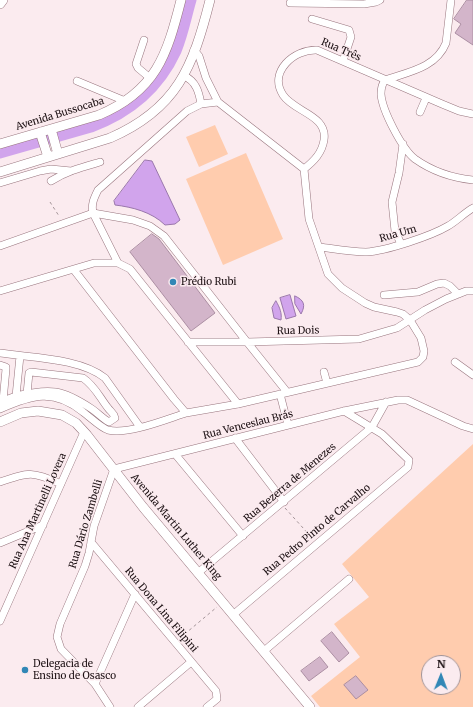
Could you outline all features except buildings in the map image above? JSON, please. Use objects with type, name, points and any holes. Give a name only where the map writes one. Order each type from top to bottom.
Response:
[{"type":"main road","points":[[0,4],[3,0]]},
{"type":"main road","name":"Avenida Bussocaba","points":[[0,144],[52,131],[114,109],[125,101],[140,89],[150,78],[160,63],[167,49],[181,0]]},
{"type":"main road","points":[[0,172],[47,154],[110,138],[134,127],[152,114],[170,96],[184,76],[210,0]]},
{"type":"main road","points":[[52,131],[58,152]]},
{"type":"main road","points":[[41,134],[47,154]]},
{"type":"main road","name":"Avenida Martin Luther King","points":[[0,422],[12,416],[30,411],[62,415],[70,419],[84,432],[310,707]]},
{"type":"street","points":[[290,3],[364,4],[379,0]]},
{"type":"street","points":[[451,0],[446,43],[443,50],[438,57],[429,64],[419,69],[385,80],[381,86],[382,100],[387,116],[408,152],[428,166],[457,178],[473,180]]},
{"type":"street","points":[[312,19],[350,30],[351,37],[343,61]]},
{"type":"street","points":[[144,40],[136,64],[138,68],[150,78]]},
{"type":"street","name":"Rua Três","points":[[304,169],[320,152],[323,146],[325,133],[323,126],[284,96],[280,88],[279,74],[282,68],[295,55],[310,49],[317,50],[426,98],[459,111],[473,114]]},
{"type":"street","points":[[0,409],[22,400],[41,396],[51,396],[67,400],[108,430],[127,430],[186,413],[238,404],[418,362],[423,357],[424,351],[421,338],[410,320],[403,314],[369,305],[352,296],[328,274],[309,219],[304,169],[218,102],[206,78],[199,56],[194,50]]},
{"type":"street","points":[[184,76],[189,78],[196,85],[202,104]]},
{"type":"street","points":[[77,82],[125,101]]},
{"type":"street","points":[[420,112],[426,98]]},
{"type":"street","points":[[118,263],[92,207],[93,199],[98,190],[187,111],[202,104],[218,102]]},
{"type":"street","points":[[401,244],[396,231],[392,202],[399,173],[403,144]]},
{"type":"street","points":[[51,181],[62,174],[100,162]]},
{"type":"street","points":[[0,183],[50,169],[71,171]]},
{"type":"street","name":"Rua Um","points":[[320,248],[368,252],[401,244],[443,229],[462,214],[473,208]]},
{"type":"street","points":[[0,246],[94,213],[133,220],[150,226],[164,236],[247,342],[284,393],[288,425]]},
{"type":"street","points":[[0,291],[94,264],[118,263],[130,269],[238,404]]},
{"type":"street","points":[[74,270],[186,413]]},
{"type":"street","points":[[384,295],[418,292],[437,284],[444,283],[450,286],[458,294]]},
{"type":"street","name":"Rua Dois","points":[[188,342],[359,340],[397,328],[425,310],[458,294],[466,291],[473,291]]},
{"type":"street","points":[[0,353],[66,362],[85,366],[97,372],[105,378],[140,427]]},
{"type":"street","points":[[16,396],[20,356]]},
{"type":"street","points":[[455,362],[473,375]]},
{"type":"street","points":[[0,365],[6,366],[1,402]]},
{"type":"street","points":[[1,402],[16,396],[52,391],[64,393],[84,404],[109,422],[115,418],[114,413],[108,408],[89,382],[83,378],[31,372],[29,373],[27,394]]},
{"type":"street","points":[[324,372],[327,383]]},
{"type":"street","name":"Rua Venceslau Brás","points":[[114,469],[344,411],[386,402],[407,400],[473,429]]},
{"type":"street","name":"Rua Bezerra de Menezes","points":[[198,572],[372,427],[386,402]]},
{"type":"street","points":[[344,411],[372,427]]},
{"type":"street","name":"Rua Pedro Pinto de Carvalho","points":[[234,614],[408,467],[410,463],[409,460],[382,434],[372,427]]},
{"type":"street","name":"Rua Ana Martinelli Lovera","points":[[0,621],[84,432]]},
{"type":"street","points":[[235,438],[282,503]]},
{"type":"street","points":[[175,454],[243,536]]},
{"type":"street","name":"Rua Dário Zambelli","points":[[110,707],[95,684],[62,649],[57,637],[60,624],[85,566],[94,526],[114,469]]},
{"type":"street","points":[[0,482],[27,474],[35,474],[47,477],[60,484]]},
{"type":"street","points":[[0,543],[43,525]]},
{"type":"street","name":"Rua Dona Lina Filipini","points":[[91,542],[216,691],[217,699],[207,707]]},
{"type":"street","points":[[264,652],[348,579]]},
{"type":"street","points":[[95,684],[135,594]]},
{"type":"street","points":[[138,707],[191,662]]},
{"type":"path","points":[[50,202],[59,216]]},
{"type":"path","points":[[282,503],[317,544]]},
{"type":"path","points":[[175,642],[223,602]]},
{"type":"shaded area","points":[[215,125],[228,154],[199,167],[186,137]]},
{"type":"shaded area","points":[[246,153],[283,239],[223,265],[186,179]]},
{"type":"shaded area","points":[[145,160],[152,161],[180,220],[175,224],[165,225],[160,220],[148,213],[115,205],[114,201]]},
{"type":"shaded area","points":[[290,295],[296,316],[286,319],[280,298]]},
{"type":"shaded area","points":[[295,296],[302,301],[304,305],[301,314],[295,304]]},
{"type":"shaded area","points":[[276,301],[279,306],[281,320],[274,318],[272,308]]},
{"type":"shaded area","points":[[473,444],[473,707],[320,707],[311,696],[360,657],[334,624],[369,597],[342,564]]},
{"type":"waterway","points":[[0,153],[91,127],[130,107],[152,88],[169,64],[176,51],[183,32],[191,0]]},
{"type":"place","name":"Prédio Rubi","points":[[173,282]]},
{"type":"place","name":"Delegacia de Ensino de Osasco","points":[[25,670]]}]
